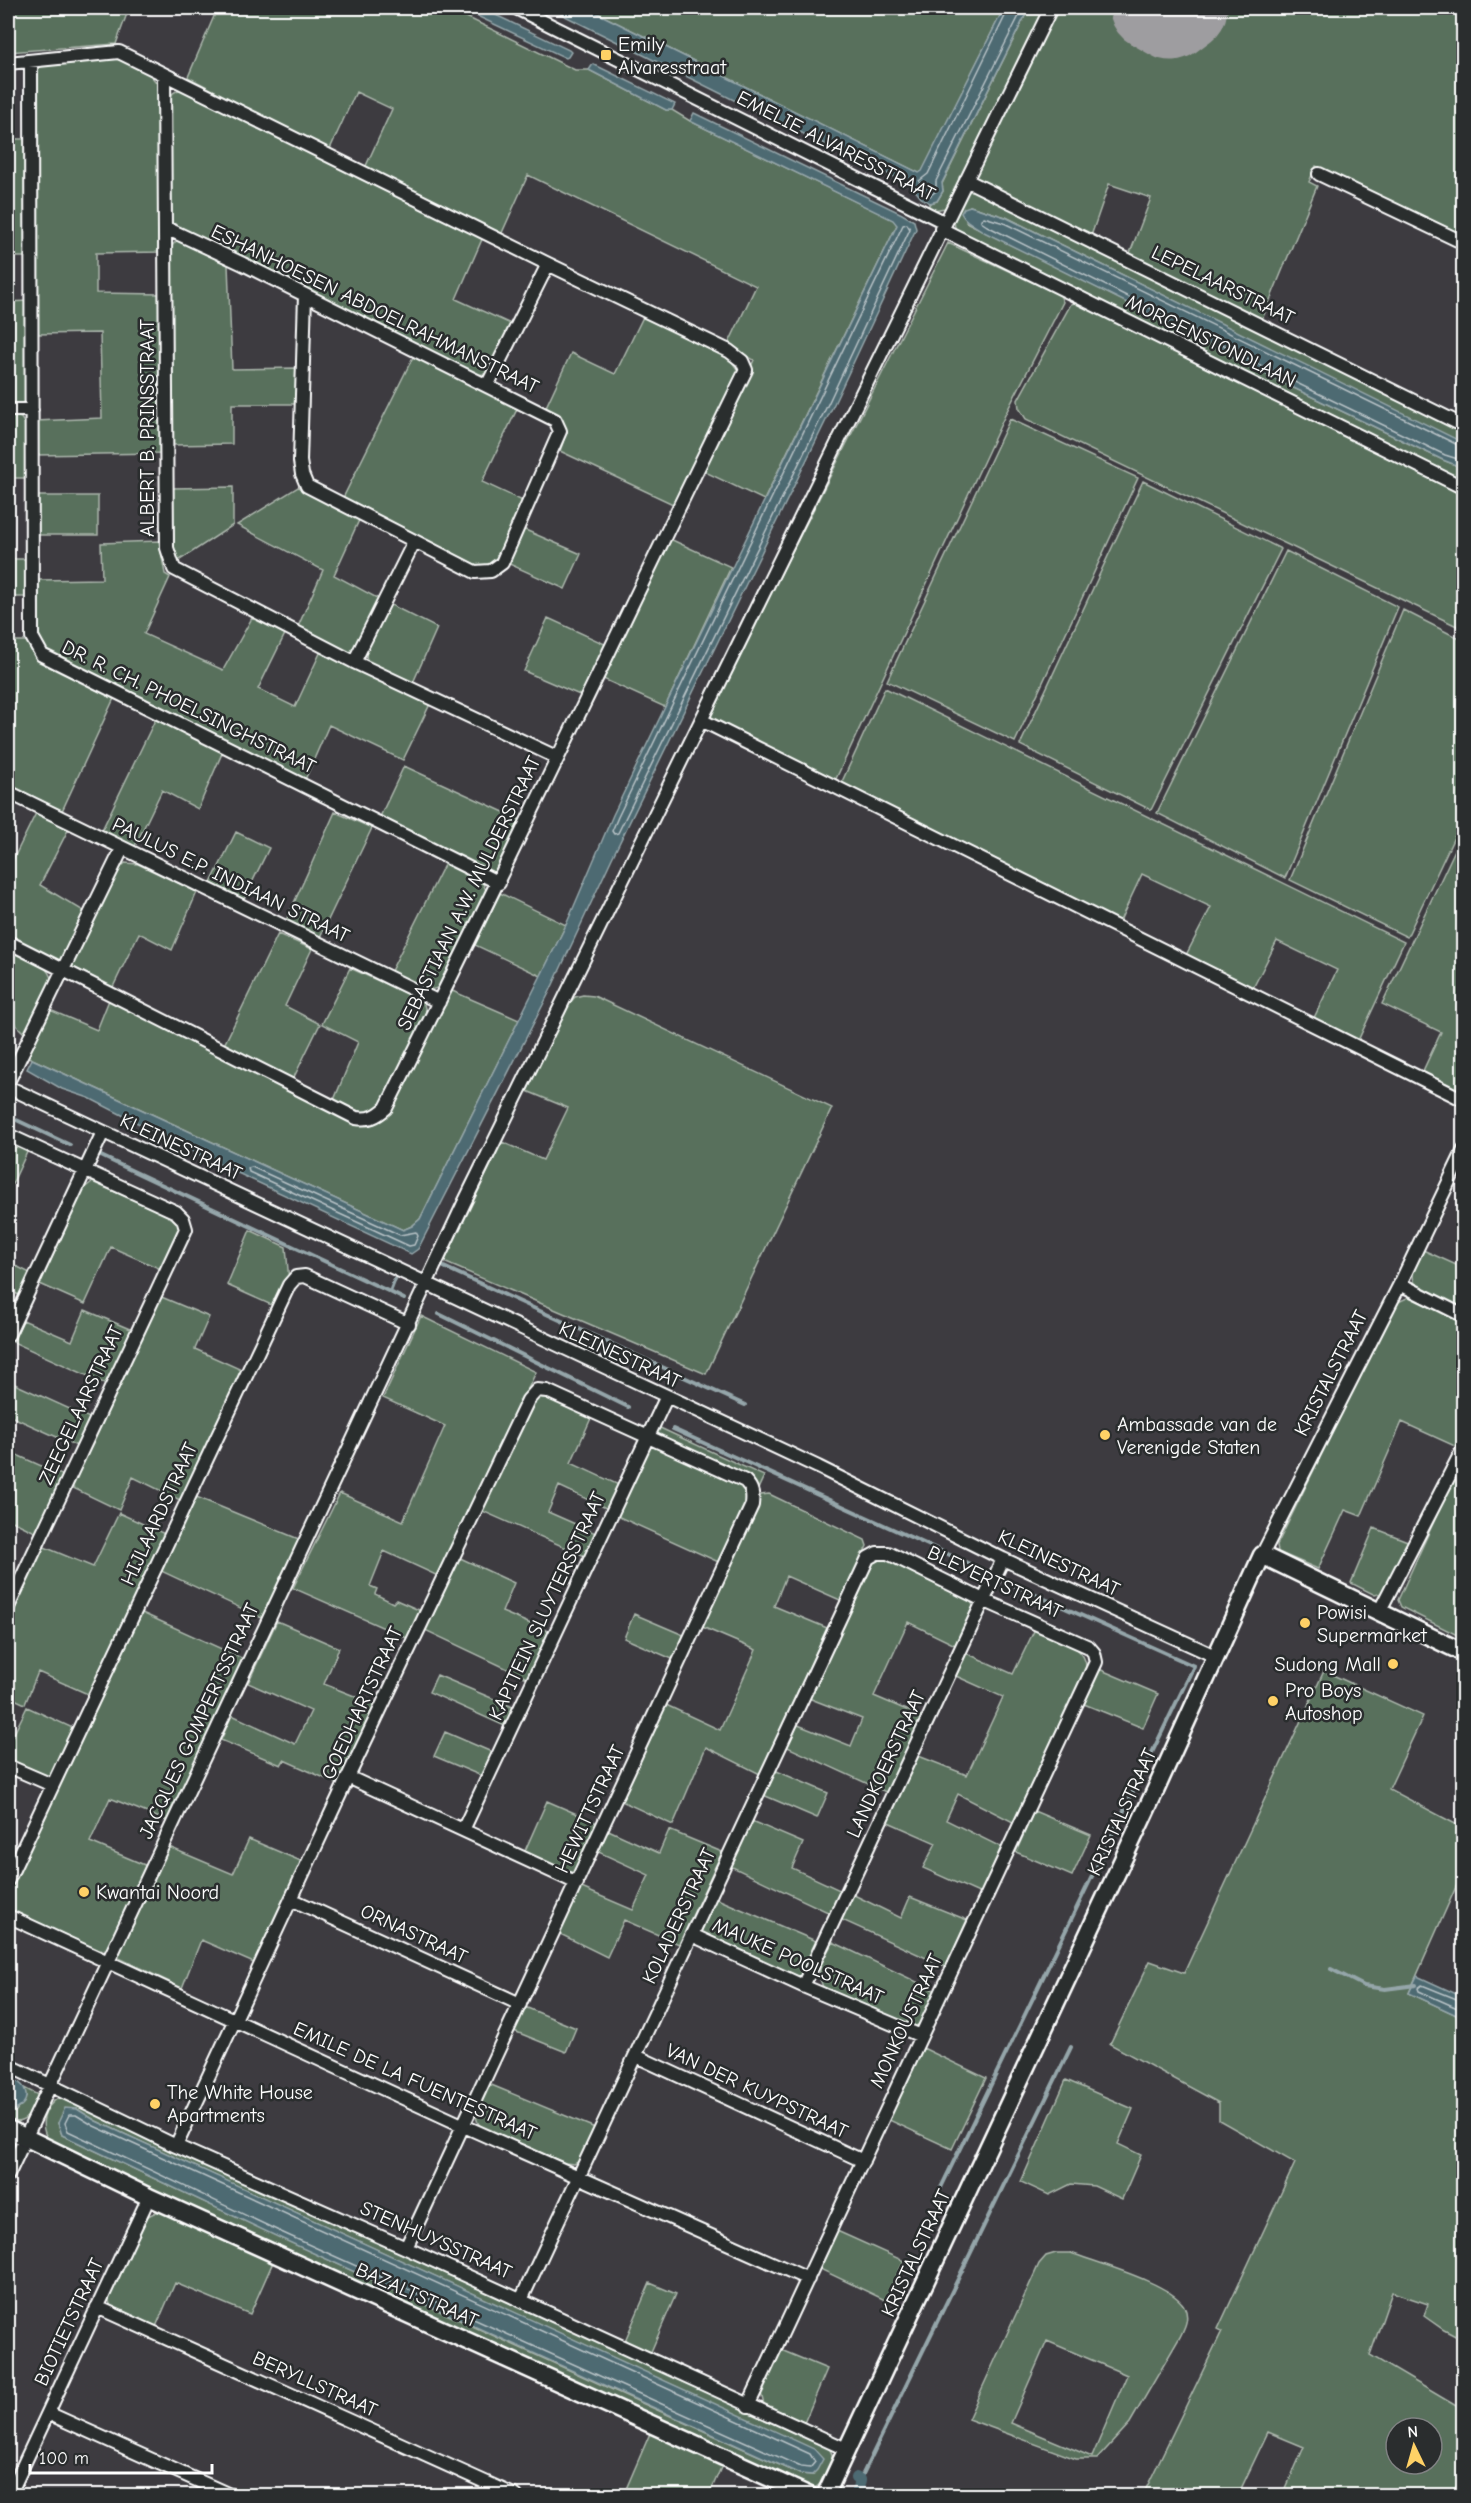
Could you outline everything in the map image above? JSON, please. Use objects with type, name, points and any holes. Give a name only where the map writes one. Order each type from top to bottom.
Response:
[{"type":"street","name":"EMELIE ALVARESSTRAAT","points":[[516,8],[943,225]]},
{"type":"street","name":"JACQUES GOMPERTSSTRAAT","points":[[8,2175],[426,1284],[1051,8]]},
{"type":"street","points":[[8,63],[119,52],[548,264],[488,386]]},
{"type":"street","name":"DR. R. CH. PHOELSINGHSTRAAT","points":[[31,61],[32,637],[42,655],[499,883]]},
{"type":"street","name":"ALBERT B. PRINSSTRAAT","points":[[164,76],[167,548],[174,569],[354,662],[556,757]]},
{"type":"street","points":[[1319,174],[1464,243]]},
{"type":"street","name":"LEPELAARSTRAAT","points":[[966,180],[1464,426]]},
{"type":"street","name":"MORGENSTONDLAAN","points":[[943,225],[1464,488]]},
{"type":"street","name":"ESHANHOESEN ABDOELRAHMANSTRAAT","points":[[166,228],[555,420],[560,431],[502,563],[491,571],[475,572],[414,542]]},
{"type":"street","name":"SEBASTIAAN A.W. MULDERSTRAAT","points":[[64,970],[356,1118],[367,1120],[378,1116],[386,1108],[499,883],[556,757],[746,370],[742,361],[729,351],[548,264]]},
{"type":"street","points":[[304,295],[302,474],[307,486],[414,542],[354,662]]},
{"type":"street","points":[[8,410],[32,410]]},
{"type":"street","points":[[701,720],[1464,1100]]},
{"type":"street","name":"PAULUS E.P. INDIAAN STRAAT","points":[[8,792],[439,1002]]},
{"type":"street","points":[[8,1082],[122,849]]},
{"type":"street","points":[[8,942],[64,970]]},
{"type":"street","name":"KLEINESTRAAT","points":[[8,1087],[666,1398],[818,1467],[1003,1559],[1217,1657]]},
{"type":"street","points":[[8,1335],[104,1132]]},
{"type":"street","points":[[8,1135],[85,1171]]},
{"type":"street","name":"KRISTALSTRAAT","points":[[825,2496],[1217,1657],[1262,1555],[1400,1284],[1464,1150]]},
{"type":"street","name":"ZEEGELAARSTRAAT","points":[[8,1608],[186,1228],[183,1219],[176,1212],[85,1171]]},
{"type":"street","name":"HIJLAARDSTRAAT","points":[[8,1880],[289,1285],[296,1278],[305,1276],[409,1324]]},
{"type":"street","points":[[1400,1284],[1464,1316]]},
{"type":"street","name":"GOEDHARTSTRAAT","points":[[176,2146],[348,1777],[528,1400],[537,1390],[547,1391],[648,1439]]},
{"type":"street","name":"KAPITEIN SLUYTERSSTRAAT","points":[[463,1830],[666,1398]]},
{"type":"street","name":"HEWITTSTRAAT","points":[[406,2248],[578,1883],[752,1505],[753,1494],[750,1486],[744,1482],[648,1439]]},
{"type":"street","points":[[1380,1610],[1464,1447]]},
{"type":"street","name":"BLEYERTSTRAAT","points":[[877,1553],[888,1553],[983,1600],[1089,1647],[1094,1653]]},
{"type":"street","name":"KOLADERSTRAAT","points":[[520,2300],[581,2176],[868,1558],[877,1553]]},
{"type":"street","points":[[1262,1555],[1380,1610],[1464,1653]]},
{"type":"street","name":"LANDKOERSTRAAT","points":[[802,1986],[1003,1559]]},
{"type":"street","name":"MONKOUSTRAAT","points":[[748,2406],[1096,1662],[1094,1653]]},
{"type":"street","points":[[8,1766],[52,1785]]},
{"type":"street","points":[[348,1777],[578,1883]]},
{"type":"street","name":"ORNASTRAAT","points":[[291,1899],[520,2004]]},
{"type":"street","name":"EMILE DE LA FUENTESTRAAT","points":[[8,1916],[464,2126],[581,2176],[808,2279]]},
{"type":"street","name":"MAUKE POOLSTRAAT","points":[[692,1935],[802,1986],[921,2036]]},
{"type":"street","name":"VAN DER KUYPSTRAAT","points":[[636,2056],[863,2162]]},
{"type":"street","name":"STENHUYSSTRAAT","points":[[8,2065],[176,2146],[406,2248],[848,2450]]},
{"type":"street","name":"BAZALTSTRAAT","points":[[8,2129],[149,2197],[810,2496]]},
{"type":"street","name":"BIOTIETSTRAAT","points":[[9,2496],[149,2197]]},
{"type":"street","name":"BERYLLSTRAAT","points":[[97,2307],[516,2496]]},
{"type":"street","points":[[48,2413],[232,2496]]},
{"type":"green space","points":[[8,8],[129,8],[116,44],[8,52]]},
{"type":"green space","points":[[202,8],[448,8],[575,70],[589,70],[666,110],[672,110],[690,121],[894,220],[897,225],[764,500],[701,470],[754,360],[728,345],[756,286],[528,175],[501,235],[365,168],[392,109],[356,92],[329,151],[188,77],[215,14]]},
{"type":"green space","points":[[587,8],[1004,8],[922,172],[919,173]]},
{"type":"green space","points":[[1029,8],[1047,8],[954,192],[945,208],[934,210],[928,207],[930,203],[937,201],[943,191],[942,184]]},
{"type":"green space","points":[[1056,8],[1146,8],[1172,22],[1192,8],[1463,8],[1463,235],[1316,166],[1309,182],[1317,186],[1261,322],[1128,258],[1151,198],[1109,184],[1091,236],[975,181],[974,173]]},
{"type":"green space","points":[[105,57],[121,60],[144,70],[159,88],[162,252],[96,253],[96,293],[162,294],[162,453],[36,455],[36,421],[102,418],[100,333],[36,334],[34,73],[45,64]]},
{"type":"green space","points":[[178,90],[186,90],[483,237],[456,299],[511,324],[490,371],[476,375],[170,224],[170,99]]},
{"type":"green space","points":[[8,139],[25,139],[26,257],[8,257]]},
{"type":"green space","points":[[975,190],[1463,431],[1463,444],[1006,217],[970,206],[966,222],[1228,353],[1236,360],[1463,468],[1463,484],[956,230],[955,212],[965,195]]},
{"type":"green space","points":[[182,240],[219,258],[228,265],[232,369],[297,368],[297,404],[232,404],[232,444],[172,445],[171,256],[172,246],[176,241]]},
{"type":"green space","points":[[948,243],[1060,295],[1063,302],[1006,413],[834,783],[708,718]]},
{"type":"green space","points":[[27,301],[26,401],[22,405],[8,407],[8,302]]},
{"type":"green space","points":[[1078,302],[1463,492],[1463,629],[1026,419],[1019,408],[1018,400],[1071,304]]},
{"type":"green space","points":[[643,317],[728,356],[737,369],[738,377],[675,505],[560,451],[565,436],[564,426],[558,417],[545,409],[571,353],[615,374]]},
{"type":"green space","points":[[414,355],[519,405],[482,482],[525,502],[493,564],[485,567],[476,565],[343,498]]},
{"type":"green space","points":[[8,414],[21,418],[29,430],[28,478],[8,478]]},
{"type":"green space","points":[[1010,419],[1138,478],[1015,742],[887,681]]},
{"type":"green space","points":[[1143,481],[1281,549],[1151,810],[1020,745]]},
{"type":"green space","points":[[233,487],[233,525],[177,562],[172,555],[171,488]]},
{"type":"green space","points":[[298,487],[360,518],[334,575],[379,599],[354,650],[348,653],[297,629],[323,570],[237,525]]},
{"type":"green space","points":[[36,496],[98,496],[98,535],[36,535]]},
{"type":"green space","points":[[523,529],[581,554],[565,589],[507,563]]},
{"type":"green space","points":[[670,539],[731,567],[665,707],[601,678]]},
{"type":"green space","points":[[159,541],[165,574],[170,577],[144,634],[223,670],[252,618],[285,634],[258,689],[295,707],[321,651],[430,704],[403,760],[329,725],[304,782],[42,650],[38,641],[38,580],[102,579],[101,543]]},
{"type":"green space","points":[[1286,551],[1398,607],[1285,878],[1157,813]]},
{"type":"green space","points":[[8,559],[26,559],[27,597],[8,597]]},
{"type":"green space","points":[[387,603],[437,628],[412,685],[367,662],[365,646]]},
{"type":"green space","points":[[1403,610],[1464,641],[1463,818],[1407,937],[1290,880]]},
{"type":"green space","points":[[548,618],[607,645],[582,696],[524,671]]},
{"type":"green space","points":[[8,641],[27,641],[35,658],[115,696],[62,811],[8,784]]},
{"type":"green space","points":[[885,688],[1404,942],[1356,1045],[1312,1022],[1337,970],[1277,941],[1251,992],[1184,959],[1211,907],[1142,874],[1118,925],[840,786]]},
{"type":"green space","points":[[156,718],[223,751],[198,809],[162,790],[134,848],[101,832]]},
{"type":"green space","points":[[404,766],[521,820],[496,874],[491,874],[379,819]]},
{"type":"green space","points":[[37,811],[69,828],[40,885],[87,913],[65,959],[59,962],[8,936],[8,870]]},
{"type":"green space","points":[[335,812],[372,828],[318,941],[284,925]]},
{"type":"green space","points":[[236,832],[269,848],[242,903],[209,887]]},
{"type":"green space","points":[[1463,833],[1463,1095],[1422,1073],[1441,1032],[1382,1004]]},
{"type":"green space","points":[[125,863],[138,864],[197,892],[172,950],[139,933],[112,989],[74,971],[72,966],[120,868]]},
{"type":"green space","points":[[445,863],[481,880],[487,892],[441,985],[435,989],[422,989],[390,973]]},
{"type":"green space","points":[[500,893],[566,925],[541,976],[475,945]]},
{"type":"green space","points":[[278,934],[312,949],[285,1006],[320,1024],[293,1079],[224,1045]]},
{"type":"green space","points":[[8,947],[41,965],[50,975],[52,982],[25,1034],[11,1020],[8,1026]]},
{"type":"green space","points":[[350,968],[423,1001],[427,1015],[384,1103],[365,1112],[334,1100],[358,1042],[322,1024]]},
{"type":"green space","points":[[450,990],[519,1020],[420,1219],[403,1230],[28,1057],[50,1010],[97,1030],[109,1000],[355,1123],[369,1124],[388,1115]]},
{"type":"green space","points":[[594,996],[832,1108],[706,1374],[444,1262],[502,1142],[543,1160],[568,1108],[527,1091],[568,1005],[575,997]]},
{"type":"green space","points":[[8,1140],[28,1150],[8,1193]]},
{"type":"green space","points":[[92,1182],[174,1217],[179,1230],[176,1244],[163,1270],[111,1247],[85,1304],[40,1284],[83,1189]]},
{"type":"green space","points":[[250,1230],[286,1247],[289,1281],[276,1307],[227,1285]]},
{"type":"green space","points":[[1423,1250],[1463,1268],[1461,1309],[1417,1287],[1413,1273]]},
{"type":"green space","points":[[8,1262],[30,1273],[19,1295],[8,1290]]},
{"type":"green space","points":[[159,1296],[209,1317],[195,1349],[244,1371],[184,1502],[133,1477],[119,1510],[69,1486]]},
{"type":"green space","points":[[1409,1297],[1463,1322],[1463,1435],[1457,1447],[1402,1422],[1361,1516],[1345,1510],[1318,1569],[1278,1552],[1277,1545],[1396,1303]]},
{"type":"green space","points":[[85,1310],[132,1330],[108,1385],[13,1342],[23,1320],[72,1341]]},
{"type":"green space","points":[[421,1316],[536,1372],[438,1576],[384,1551],[370,1586],[377,1589],[375,1594],[393,1603],[396,1600],[421,1611],[409,1639],[293,1588],[340,1493],[403,1521],[445,1426],[383,1398]]},
{"type":"green space","points":[[8,1381],[92,1419],[79,1447],[8,1415]]},
{"type":"green space","points":[[544,1395],[592,1416],[571,1463],[619,1485],[608,1509],[559,1486],[548,1512],[598,1534],[587,1557],[480,1510],[536,1396]]},
{"type":"green space","points":[[658,1427],[764,1476],[723,1564],[617,1516]]},
{"type":"green space","points":[[8,1451],[64,1476],[37,1533],[8,1519]]},
{"type":"green space","points":[[1463,1458],[1463,1638],[1401,1607],[1398,1600]]},
{"type":"green space","points":[[769,1494],[865,1540],[867,1546],[840,1600],[786,1576],[774,1606],[827,1628],[760,1774],[706,1747],[673,1825],[617,1799],[664,1704],[720,1730],[756,1650],[700,1626],[761,1495]]},
{"type":"green space","points":[[194,1496],[301,1540],[264,1619],[159,1570]]},
{"type":"green space","points":[[119,1513],[167,1535],[90,1695],[38,1672],[25,1704],[8,1696],[8,1619],[42,1546],[93,1567]]},
{"type":"green space","points":[[1374,1528],[1410,1542],[1382,1593],[1375,1595],[1351,1583]]},
{"type":"green space","points":[[458,1557],[514,1583],[502,1612],[550,1632],[529,1679],[425,1630]]},
{"type":"green space","points":[[875,1558],[886,1559],[968,1598],[973,1605],[972,1613],[957,1646],[908,1622],[874,1696],[923,1717],[888,1793],[783,1745],[793,1723],[851,1746],[862,1719],[806,1697],[864,1568]]},
{"type":"green space","points":[[140,1612],[244,1659],[167,1821],[110,1798],[90,1842],[147,1866],[111,1943],[106,1949],[99,1951],[10,1910],[8,1892]]},
{"type":"green space","points":[[634,1614],[688,1637],[677,1661],[624,1638]]},
{"type":"green space","points":[[277,1621],[339,1648],[324,1684],[377,1705],[340,1785],[284,1760],[281,1765],[221,1740],[232,1715],[295,1744],[311,1711],[248,1683]]},
{"type":"green space","points":[[1035,1629],[1061,1639],[1077,1649],[1083,1655],[1086,1672],[1013,1822],[958,1794],[946,1820],[1001,1847],[981,1894],[923,1868],[936,1843],[886,1821],[916,1755],[967,1775],[1003,1697],[956,1676],[966,1653],[1013,1674]]},
{"type":"green space","points":[[1099,1669],[1158,1694],[1143,1728],[1084,1704]]},
{"type":"green space","points":[[1324,1671],[1423,1716],[1389,1789],[1463,1828],[1463,1871],[1409,1993],[1463,2018],[1463,2340],[1424,2316],[1428,2304],[1392,2292],[1370,2355],[1463,2410],[1463,2473],[1452,2495],[1283,2495],[1304,2447],[1268,2432],[1238,2495],[1143,2495],[1222,2331],[1218,2329],[1295,2163],[1219,2120],[1219,2103],[1110,2044],[1150,1961],[1184,1973]]},
{"type":"green space","points":[[437,1675],[515,1708],[507,1727],[429,1692]]},
{"type":"green space","points":[[27,1707],[75,1729],[54,1774],[48,1777],[8,1762],[8,1746]]},
{"type":"green space","points":[[445,1732],[494,1753],[484,1777],[434,1756]]},
{"type":"green space","points":[[772,1769],[828,1793],[817,1818],[761,1794]]},
{"type":"green space","points":[[547,1801],[602,1825],[580,1871],[571,1876],[524,1853]]},
{"type":"green space","points":[[1034,1811],[1091,1835],[1072,1876],[1016,1852]]},
{"type":"green space","points":[[749,1820],[803,1843],[792,1868],[842,1891],[832,1914],[728,1865]]},
{"type":"green space","points":[[604,1828],[659,1853],[669,1830],[722,1852],[679,1944],[624,1920],[607,1957],[556,1932],[577,1886],[633,1910],[649,1875],[594,1850]]},
{"type":"green space","points":[[249,1839],[303,1862],[256,1964],[201,1940],[182,1988],[119,1958],[118,1954],[169,1847],[233,1874]]},
{"type":"green space","points":[[852,1894],[901,1918],[910,1897],[967,1920],[946,1967],[840,1919]]},
{"type":"green space","points":[[715,1898],[818,1942],[803,1973],[796,1978],[700,1932],[700,1927]]},
{"type":"green space","points":[[833,1942],[936,1991],[922,2022],[916,2026],[906,2024],[823,1987],[820,1981],[820,1969]]},
{"type":"green space","points":[[525,2007],[576,2028],[566,2052],[514,2031]]},
{"type":"green space","points":[[923,2048],[986,2078],[952,2149],[889,2120]]},
{"type":"green space","points":[[1066,2080],[1133,2109],[1118,2144],[1141,2155],[1122,2199],[1094,2186],[1071,2184],[1049,2195],[1021,2182]]},
{"type":"green space","points":[[489,2084],[595,2128],[580,2161],[574,2164],[565,2163],[481,2127],[476,2117],[477,2111]]},
{"type":"green space","points":[[24,2088],[38,2095],[34,2106],[25,2119],[8,2122],[8,2111],[16,2111],[26,2096]]},
{"type":"green space","points":[[58,2098],[68,2098],[827,2446],[832,2457],[830,2470],[813,2489],[274,2247],[49,2140],[43,2123],[46,2112]],"holes":[[[77,2109],[96,2121],[690,2393],[812,2475],[800,2474],[707,2433],[246,2221],[62,2135],[58,2123]]]},
{"type":"green space","points":[[156,2212],[164,2212],[273,2262],[250,2314],[175,2283],[155,2329],[111,2308],[108,2297],[144,2223],[148,2216]]},
{"type":"green space","points":[[837,2231],[904,2261],[885,2300],[820,2269]]},
{"type":"green space","points":[[1071,2253],[1132,2275],[1164,2289],[1186,2310],[1186,2322],[1182,2333],[1130,2423],[1097,2459],[1076,2459],[968,2419],[1039,2264],[1046,2256]],"holes":[[[1047,2341],[1127,2375],[1092,2457],[1011,2423]]]},
{"type":"green space","points":[[650,2283],[676,2294],[650,2354],[624,2343]]},
{"type":"green space","points":[[781,2350],[827,2369],[804,2423],[764,2405],[761,2393]]},
{"type":"green space","points":[[651,2431],[723,2463],[709,2495],[623,2496]]},
{"type":"water","points":[[460,8],[481,8],[571,52],[566,58]]},
{"type":"water","points":[[549,8],[587,8],[919,173],[1004,8],[1029,8],[942,183],[943,191],[937,201],[930,203],[921,198],[911,185]]},
{"type":"water","points":[[593,64],[675,104],[672,110],[666,110],[589,70]]},
{"type":"water","points":[[694,113],[902,214],[914,221],[916,229],[834,404],[612,858],[550,991],[418,1249],[411,1254],[212,1161],[89,1098],[62,1089],[27,1069],[32,1059],[403,1230],[420,1219],[566,925],[613,815],[897,225],[893,220],[690,121]]},
{"type":"water","points":[[970,206],[1005,217],[1460,441],[1463,444],[1463,468],[1236,360],[1228,353],[984,232],[968,222],[961,213],[964,208]]},
{"type":"water","points":[[1417,1976],[1463,1997],[1463,2018],[1409,1993]]},
{"type":"water","points":[[8,2077],[23,2086],[26,2093],[23,2104],[12,2111],[8,2111]]},
{"type":"water","points":[[65,2108],[77,2109],[96,2121],[814,2449],[823,2459],[812,2475],[800,2474],[278,2237],[62,2135],[58,2123]]},
{"type":"waterway","points":[[8,1116],[70,1145]]},
{"type":"waterway","points":[[101,1156],[390,1292],[395,1279]]},
{"type":"waterway","points":[[444,1267],[745,1405]]},
{"type":"waterway","points":[[390,1292],[404,1299]]},
{"type":"waterway","points":[[439,1314],[628,1407]]},
{"type":"waterway","points":[[673,1429],[974,1566]]},
{"type":"waterway","points":[[935,2200],[1194,1666],[1007,1582]]},
{"type":"waterway","points":[[1331,1969],[1364,1986],[1385,1989],[1416,1985]]},
{"type":"waterway","points":[[860,2480],[1071,2047]]},
{"type":"waterway","points":[[856,2478],[860,2480],[857,2493]]},
{"type":"runway","points":[[1150,8],[1171,20],[1187,8]]},
{"type":"place","name":"Emily Alvaresstraat","points":[[606,55]]},
{"type":"place","name":"Ambassade van de Verenigde Staten","points":[[1105,1435]]},
{"type":"place","name":"Powisi Supermarket","points":[[1305,1623]]},
{"type":"place","name":"Sudong Mall","points":[[1393,1664]]},
{"type":"place","name":"Pro Boys Autoshop","points":[[1273,1701]]},
{"type":"place","name":"Kwantai Noord","points":[[84,1892]]},
{"type":"place","name":"The White House Apartments","points":[[155,2104]]}]
